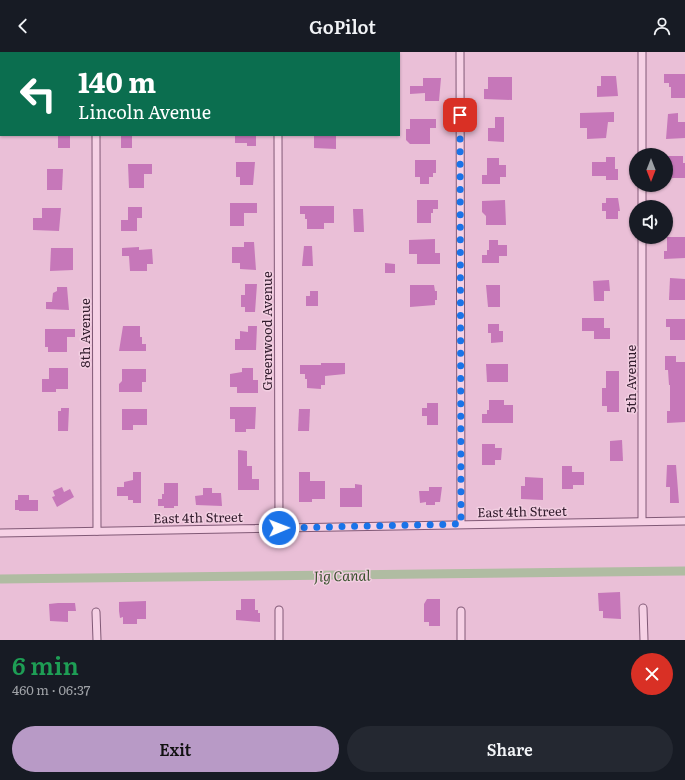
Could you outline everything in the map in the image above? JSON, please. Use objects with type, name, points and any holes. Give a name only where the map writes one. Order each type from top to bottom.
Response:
[{"type":"street","points":[[460,52],[461,524]]},
{"type":"street","points":[[642,52],[642,148]]},
{"type":"street","name":"8th Avenue","points":[[96,136],[97,531]]},
{"type":"street","name":"Greenwood Avenue","points":[[278,136],[279,528]]},
{"type":"street","name":"5th Avenue","points":[[642,244],[642,521]]},
{"type":"street","name":"East 4th Street","points":[[0,533],[685,521]]},
{"type":"street","points":[[643,608],[644,640]]},
{"type":"street","points":[[279,610],[279,640]]},
{"type":"street","points":[[461,611],[461,640]]},
{"type":"street","points":[[96,612],[97,640]]},
{"type":"building","points":[[664,74],[685,74],[685,98],[671,98],[671,87],[669,87],[669,83],[664,83]]},
{"type":"building","points":[[601,76],[616,76],[618,96],[597,97],[597,86],[601,86]]},
{"type":"building","points":[[488,77],[512,77],[512,100],[484,99],[484,89],[488,89]]},
{"type":"building","points":[[423,78],[441,78],[439,101],[425,101],[425,93],[410,94],[410,86],[423,86]]},
{"type":"building","points":[[614,112],[614,122],[608,122],[606,138],[587,139],[587,128],[580,128],[580,113]]},
{"type":"building","points":[[678,113],[678,122],[685,122],[685,138],[666,139],[668,114]]},
{"type":"building","points":[[495,117],[504,117],[504,142],[488,141],[488,128],[495,128]]},
{"type":"building","points":[[410,119],[436,119],[436,128],[430,128],[430,144],[410,144],[406,140],[406,129],[410,129]]},
{"type":"building","points":[[58,136],[70,136],[70,148],[58,148]]},
{"type":"building","points":[[121,136],[132,136],[132,148],[121,148]]},
{"type":"building","points":[[235,136],[256,136],[256,146],[247,146],[247,143],[235,143]]},
{"type":"building","points":[[314,136],[336,136],[336,149],[314,148]]},
{"type":"building","points":[[673,156],[683,156],[683,163],[685,163],[685,178],[673,178]]},
{"type":"building","points":[[606,157],[615,157],[615,169],[618,169],[618,180],[606,180],[606,176],[592,176],[592,162],[606,162]]},
{"type":"building","points":[[487,158],[499,158],[499,165],[506,165],[506,177],[500,177],[500,184],[482,184],[482,175],[487,175]]},
{"type":"building","points":[[415,160],[436,160],[436,173],[433,173],[433,177],[429,177],[429,184],[420,184],[420,177],[415,177]]},
{"type":"building","points":[[236,162],[255,162],[253,185],[240,185],[240,177],[236,177]]},
{"type":"building","points":[[128,164],[152,164],[152,174],[144,174],[144,188],[129,188]]},
{"type":"building","points":[[47,169],[63,169],[62,190],[47,190]]},
{"type":"building","points":[[606,198],[618,198],[620,211],[618,211],[618,219],[606,219],[606,211],[602,211],[602,203],[606,203]]},
{"type":"building","points":[[417,200],[438,200],[438,209],[433,209],[433,213],[431,213],[431,223],[417,223]]},
{"type":"building","points":[[505,200],[506,225],[486,225],[486,216],[482,212],[482,201]]},
{"type":"building","points":[[230,203],[257,203],[257,213],[244,213],[244,226],[230,226]]},
{"type":"building","points":[[300,206],[334,206],[334,223],[324,223],[324,229],[307,229],[307,219],[305,219],[305,214],[300,214]]},
{"type":"building","points":[[128,207],[142,207],[142,218],[137,218],[137,231],[121,231],[121,220],[128,220]]},
{"type":"building","points":[[42,208],[61,208],[59,231],[33,230],[33,218],[42,218]]},
{"type":"building","points":[[353,209],[363,209],[364,232],[354,232]]},
{"type":"building","points":[[673,237],[685,237],[685,258],[664,259],[664,251],[667,251],[667,244],[673,244]]},
{"type":"building","points":[[435,239],[435,253],[440,253],[440,264],[417,264],[417,254],[409,254],[409,240]]},
{"type":"building","points":[[489,240],[498,240],[498,245],[507,245],[507,256],[499,256],[499,263],[482,263],[482,255],[487,255],[487,250],[489,250]]},
{"type":"building","points":[[244,242],[254,242],[256,270],[240,269],[240,263],[232,263],[232,247],[244,247]]},
{"type":"building","points":[[304,246],[312,246],[313,266],[302,266]]},
{"type":"building","points":[[139,247],[139,250],[152,249],[153,264],[147,264],[147,271],[130,271],[129,256],[122,256],[122,248]]},
{"type":"building","points":[[51,248],[73,248],[73,270],[50,271]]},
{"type":"building","points":[[385,263],[395,264],[395,273],[385,273]]},
{"type":"building","points":[[670,278],[685,279],[685,300],[669,300]]},
{"type":"building","points":[[609,280],[610,291],[604,291],[604,301],[594,301],[593,281]]},
{"type":"building","points":[[245,284],[257,284],[255,312],[245,312],[245,307],[241,307],[241,295],[245,295]]},
{"type":"building","points":[[410,285],[434,285],[435,291],[437,291],[437,300],[435,300],[435,305],[410,307]]},
{"type":"building","points":[[486,285],[500,285],[500,307],[488,307]]},
{"type":"building","points":[[57,287],[67,287],[69,310],[46,309],[46,302],[52,302],[53,293],[57,291]]},
{"type":"building","points":[[310,291],[318,291],[318,306],[306,306],[306,296],[310,296]]},
{"type":"building","points":[[582,318],[604,318],[604,328],[610,328],[610,339],[594,339],[594,331],[582,331]]},
{"type":"building","points":[[666,319],[685,319],[685,340],[670,340],[670,327],[666,327]]},
{"type":"building","points":[[488,324],[499,324],[499,331],[503,331],[503,342],[491,343],[491,333],[488,333]]},
{"type":"building","points":[[123,326],[140,326],[140,337],[142,337],[142,344],[146,344],[146,351],[119,351]]},
{"type":"building","points":[[248,326],[257,326],[256,350],[235,350],[235,339],[240,339],[240,331],[248,332]]},
{"type":"building","points":[[45,329],[75,329],[75,337],[67,337],[67,352],[48,352],[48,347],[45,347]]},
{"type":"building","points":[[665,356],[676,356],[676,362],[685,362],[685,422],[667,423],[667,411],[670,411],[670,385],[668,370],[665,370]]},
{"type":"building","points":[[321,363],[345,363],[345,374],[325,376],[325,385],[321,385],[321,389],[307,388],[307,379],[305,379],[305,374],[300,374],[300,365],[321,365]]},
{"type":"building","points":[[486,364],[508,364],[508,382],[487,382]]},
{"type":"building","points":[[49,368],[68,368],[68,389],[56,389],[56,392],[42,392],[42,379],[49,379]]},
{"type":"building","points":[[242,368],[253,368],[253,380],[258,380],[258,393],[237,393],[237,387],[230,387],[230,374],[242,372]]},
{"type":"building","points":[[122,369],[146,369],[146,382],[142,382],[142,392],[119,392],[119,384],[122,381]]},
{"type":"building","points":[[606,371],[619,371],[619,412],[607,412],[607,406],[602,406],[602,388],[606,388]]},
{"type":"building","points":[[489,400],[504,400],[504,405],[513,405],[513,423],[482,423],[482,414],[487,414],[487,410],[489,410]]},
{"type":"building","points":[[427,403],[438,403],[438,425],[427,425],[427,416],[422,416],[422,408],[427,408]]},
{"type":"building","points":[[230,407],[256,407],[255,429],[246,429],[246,432],[235,432],[235,419],[230,419]]},
{"type":"building","points":[[61,408],[69,408],[68,431],[58,431],[58,411],[61,411]]},
{"type":"building","points":[[122,409],[147,409],[147,425],[133,425],[133,430],[122,430]]},
{"type":"building","points":[[299,409],[310,409],[309,431],[298,431]]},
{"type":"building","points":[[622,440],[623,461],[610,461],[610,441]]},
{"type":"building","points":[[482,444],[495,444],[495,448],[502,448],[501,460],[495,460],[495,465],[482,465]]},
{"type":"building","points":[[238,450],[247,451],[247,466],[252,466],[252,479],[259,479],[259,490],[238,490]]},
{"type":"building","points":[[667,465],[676,465],[679,503],[670,503],[670,487],[666,487]]},
{"type":"building","points":[[562,466],[572,466],[572,472],[584,472],[584,485],[573,485],[573,489],[562,489]]},
{"type":"building","points":[[133,472],[141,472],[141,503],[133,503],[133,500],[128,500],[128,496],[117,496],[117,487],[124,487],[124,482],[133,480]]},
{"type":"building","points":[[299,472],[310,472],[310,481],[325,481],[325,499],[312,499],[312,502],[299,502]]},
{"type":"building","points":[[525,477],[543,478],[543,500],[521,499],[521,486],[525,486]]},
{"type":"building","points":[[164,483],[178,483],[178,506],[174,506],[174,508],[164,508],[164,506],[158,506],[158,499],[162,499],[162,494],[164,494]]},
{"type":"building","points":[[355,484],[362,485],[362,507],[340,507],[340,488],[355,488]]},
{"type":"building","points":[[62,487],[64,492],[70,489],[74,497],[57,507],[52,497],[55,496],[53,491]]},
{"type":"building","points":[[429,487],[442,487],[440,502],[435,502],[435,505],[426,505],[426,502],[420,503],[419,491],[429,491]]},
{"type":"building","points":[[203,488],[212,488],[212,493],[221,493],[222,506],[196,505],[195,496],[203,495]]},
{"type":"building","points":[[18,495],[29,495],[29,500],[38,500],[38,511],[15,510],[15,500],[18,500]]},
{"type":"building","points":[[620,592],[621,619],[603,618],[603,611],[599,611],[598,593]]},
{"type":"building","points":[[241,599],[255,599],[255,610],[258,610],[258,613],[260,613],[260,622],[236,620],[236,610],[241,610]]},
{"type":"building","points":[[427,599],[440,599],[440,626],[429,626],[429,622],[424,622],[424,604]]},
{"type":"building","points":[[146,601],[146,619],[137,619],[137,624],[123,624],[123,617],[120,618],[119,602]]},
{"type":"building","points":[[75,603],[76,611],[68,611],[68,622],[50,621],[49,604]]},
{"type":"waterway","name":"Jig Canal","points":[[0,579],[685,571]]},
{"type":"route","points":[[279,528],[461,524],[460,115]]}]
